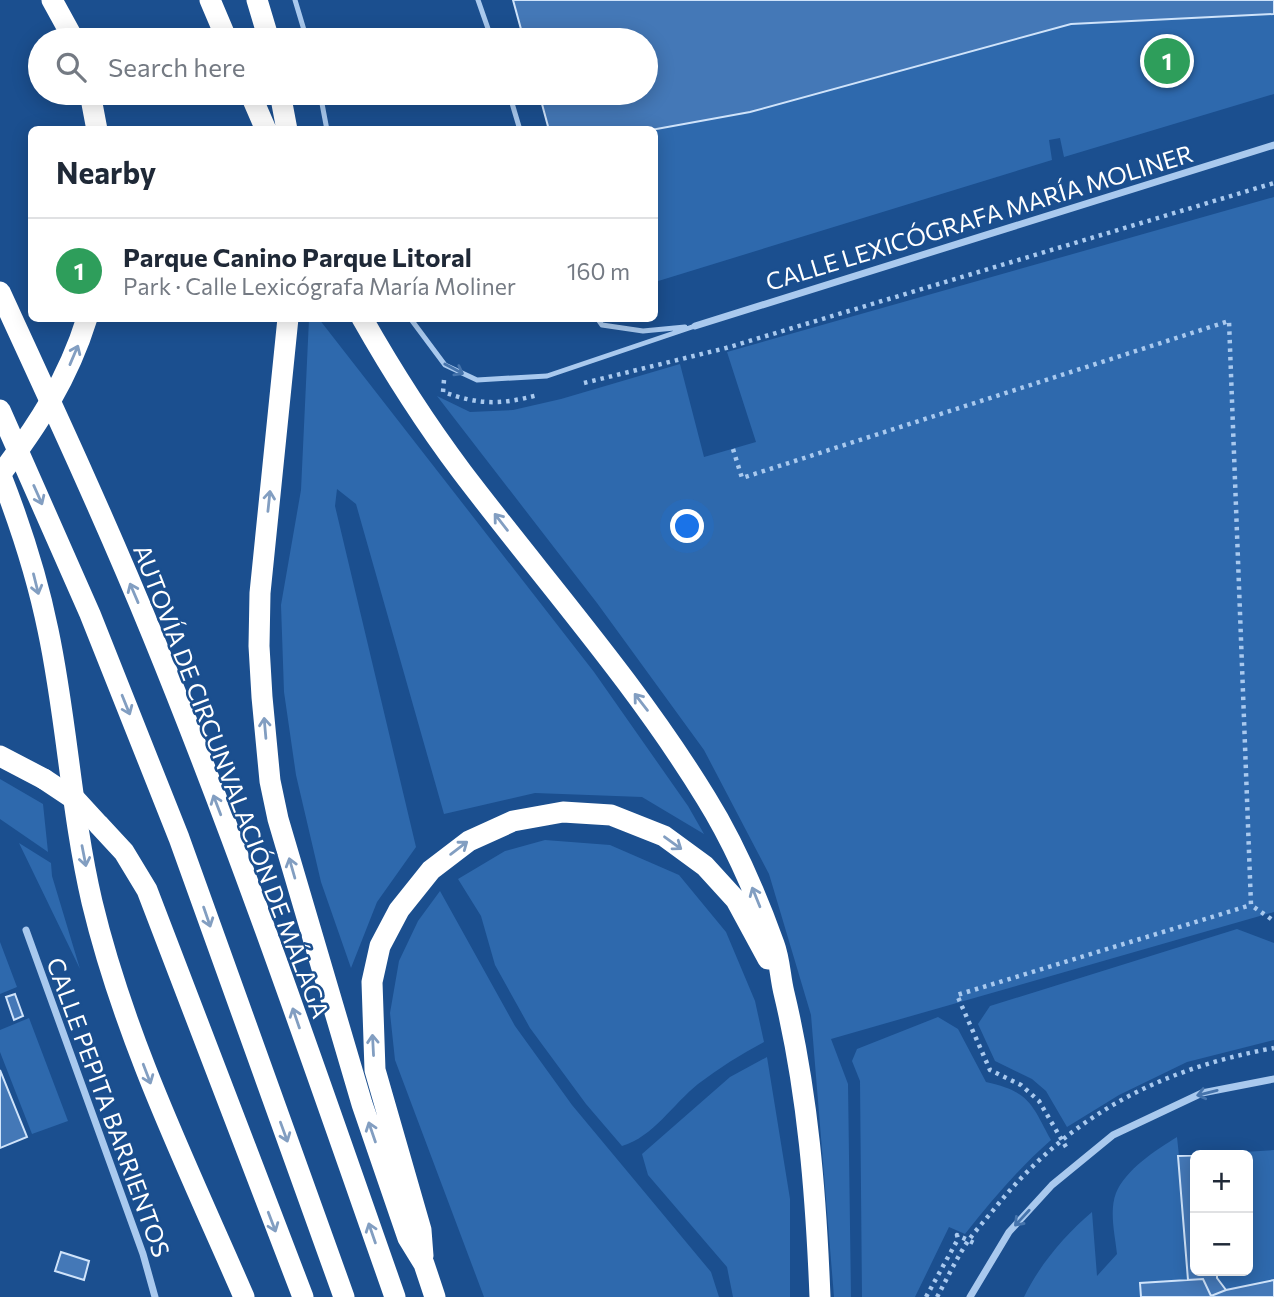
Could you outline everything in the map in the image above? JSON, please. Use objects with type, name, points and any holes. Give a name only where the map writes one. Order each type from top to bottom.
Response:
[{"type":"highway","points":[[52,0],[67,28]]},
{"type":"highway","points":[[210,0],[222,28]]},
{"type":"highway","points":[[257,0],[266,28]]},
{"type":"highway","points":[[92,105],[96,126]]},
{"type":"highway","points":[[255,105],[264,126]]},
{"type":"highway","points":[[282,105],[286,126]]},
{"type":"highway","name":"AUTOVÍA DE CIRCUNVALACIÓN DE MÁLAGA","points":[[0,292],[65,432],[152,635],[268,937],[395,1297]]},
{"type":"highway","points":[[86,322],[75,356],[35,429],[0,474],[22,529],[48,630],[90,890],[116,986],[148,1078],[244,1297]]},
{"type":"highway","points":[[288,322],[260,593],[259,646],[270,781],[289,860],[362,1104],[408,1238],[424,1264],[435,1297]]},
{"type":"highway","points":[[364,322],[411,398],[461,470],[651,715],[708,799],[746,873],[776,948],[798,1053],[809,1137],[820,1297]]},
{"type":"highway","points":[[0,410],[90,614],[179,838],[344,1297]]},
{"type":"highway","points":[[0,756],[44,779],[77,801],[124,852],[148,890],[303,1297]]},
{"type":"highway","points":[[424,1264],[421,1230],[374,1070],[372,982],[380,946],[399,910],[431,870],[469,841],[513,821],[564,812],[611,816],[664,836],[705,866],[736,900],[782,986]]},
{"type":"street","name":"CALLE LEXICÓGRAFA MARÍA MOLINER","points":[[695,326],[1274,145]]},
{"type":"street","name":"CALLE PEPITA BARRIENTOS","points":[[26,930],[130,1217],[155,1297]]},
{"type":"street","points":[[970,1297],[1009,1232],[1052,1185],[1113,1135],[1202,1093],[1274,1079]]},
{"type":"lane","points":[[295,0],[303,28]]},
{"type":"lane","points":[[478,0],[488,28]]},
{"type":"lane","points":[[322,105],[326,126]]},
{"type":"lane","points":[[513,105],[519,126]]},
{"type":"lane","points":[[413,322],[445,365],[477,380],[547,376],[695,326]]},
{"type":"lane","points":[[600,322],[602,325],[643,331],[695,326]]},
{"type":"path","points":[[571,387],[726,348],[1274,183]]},
{"type":"path","points":[[733,449],[742,478],[1229,321],[1251,905]]},
{"type":"path","points":[[445,365],[443,392],[458,397],[481,403],[517,400],[544,394]]},
{"type":"path","points":[[1251,905],[1274,921]]},
{"type":"path","points":[[1066,1147],[1039,1101],[1021,1084],[990,1070],[957,995],[1251,905]]},
{"type":"path","points":[[926,1297],[958,1239],[957,1235],[976,1244]]},
{"type":"shaded area","points":[[1274,14],[1274,94],[1064,157],[1060,138],[1049,140],[1052,160],[658,281],[658,129],[750,112],[1071,24]]},
{"type":"shaded area","points":[[1274,197],[1274,912],[831,1039],[848,1084],[851,1297],[834,1297],[811,1015],[769,874],[704,750],[597,603],[437,396],[470,412],[513,410],[561,399],[680,364],[704,457],[756,442],[727,352]]},
{"type":"shaded area","points":[[309,322],[321,322],[594,672],[688,806],[704,834],[642,797],[535,793],[444,814],[356,504],[337,489],[335,506],[416,847],[377,902],[351,968],[321,882],[296,775],[284,692],[281,605],[301,490]]},
{"type":"shaded area","points":[[0,779],[43,804],[48,852],[0,819]]},
{"type":"shaded area","points":[[545,840],[610,845],[679,875],[726,932],[755,1001],[764,1042],[706,1078],[653,1128],[622,1146],[586,1104],[530,1028],[495,965],[481,916],[458,879],[505,851]]},
{"type":"shaded area","points":[[19,843],[51,863],[52,876],[80,969]]},
{"type":"shaded area","points":[[440,891],[515,1026],[572,1105],[711,1272],[719,1297],[484,1297],[395,1060],[390,1013],[399,961],[418,921]]},
{"type":"shaded area","points":[[1237,929],[1274,943],[1274,1040],[1187,1062],[1119,1095],[1067,1127],[1046,1091],[1032,1079],[995,1061],[978,1024],[990,1006]]},
{"type":"shaded area","points":[[0,942],[17,987],[0,994]]},
{"type":"shaded area","points":[[938,1017],[958,1029],[986,1082],[1012,1090],[1028,1101],[1051,1140],[1006,1185],[965,1234],[949,1227],[915,1297],[862,1297],[860,1081],[852,1061],[857,1049]]},
{"type":"shaded area","points":[[29,1018],[68,1121],[32,1134],[0,1052],[0,1030]]},
{"type":"shaded area","points":[[767,1057],[790,1199],[790,1297],[733,1297],[727,1267],[648,1175],[642,1154],[730,1077]]},
{"type":"shaded area","points":[[1177,1137],[1179,1156],[1190,1155],[1190,1276],[1253,1276],[1253,1151],[1274,1150],[1274,1297],[1024,1297],[1054,1251],[1092,1212],[1097,1276],[1117,1254],[1113,1223],[1114,1200],[1126,1176],[1142,1161]]},
{"type":"building","points":[[513,0],[1274,0],[1274,14],[1071,24],[750,112],[658,129],[658,126],[548,126],[542,105],[658,105],[658,28],[521,28]]},
{"type":"building","points":[[15,994],[23,1016],[14,1020],[6,997]]},
{"type":"building","points":[[0,1070],[27,1137],[0,1148]]},
{"type":"building","points":[[1190,1155],[1190,1276],[1217,1276],[1226,1290],[1211,1296],[1203,1279],[1188,1280],[1178,1156]]},
{"type":"building","points":[[61,1252],[89,1261],[84,1280],[55,1271]]},
{"type":"building","points":[[1203,1279],[1211,1296],[1226,1290],[1274,1280],[1274,1297],[1141,1297],[1140,1283]]},
{"type":"place","name":"Parque Canino Parque Litoral","points":[[1167,61]]}]
